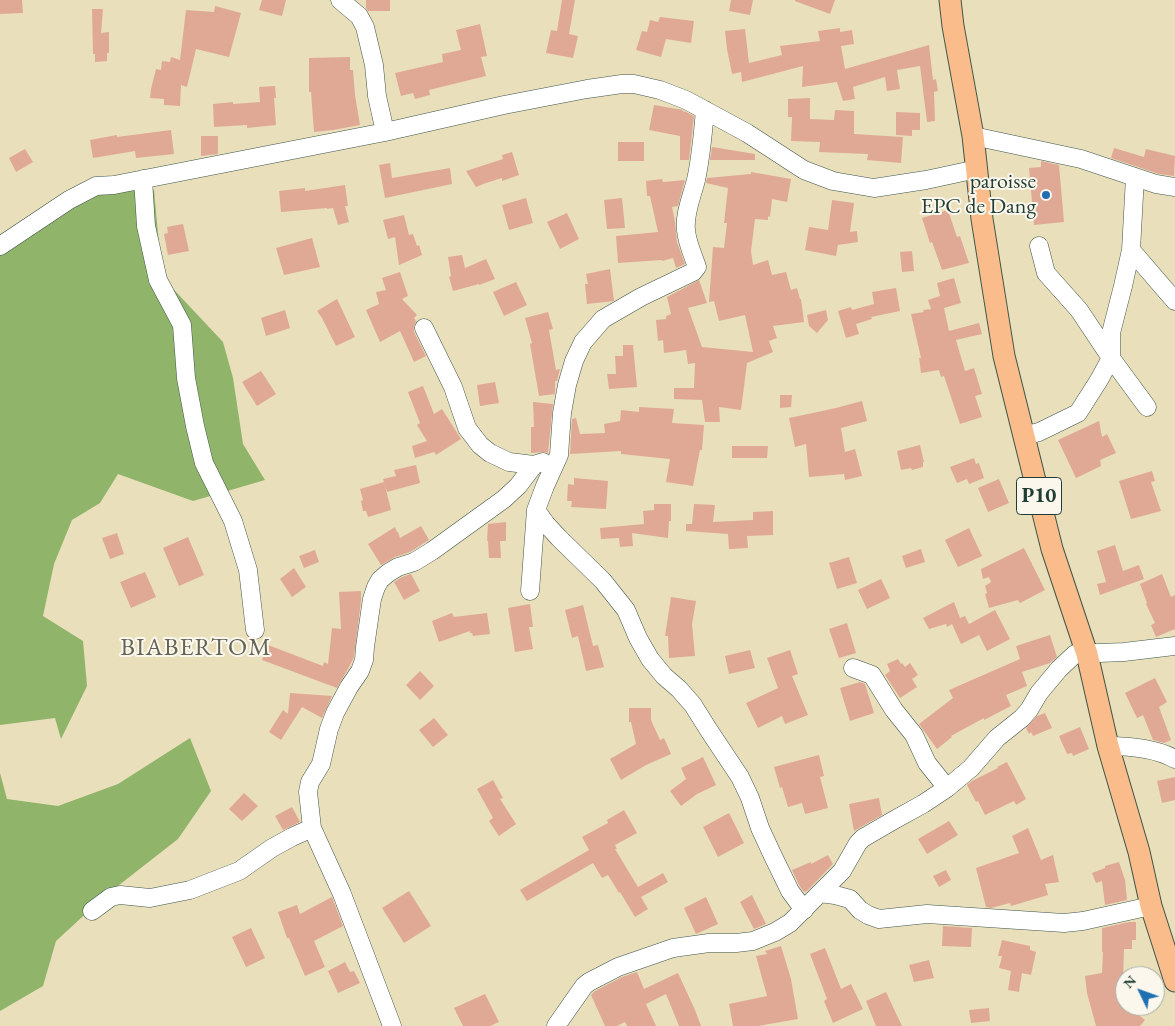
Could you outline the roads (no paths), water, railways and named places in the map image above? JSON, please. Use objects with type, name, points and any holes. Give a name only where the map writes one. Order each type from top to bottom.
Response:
[{"type":"main road","name":"P10","points":[[950,0],[973,136],[982,219],[1004,356],[1052,549],[1087,654],[1108,746],[1151,906],[1175,981]]},
{"type":"street","points":[[340,0],[359,16],[365,27],[374,65],[377,96],[385,132]]},
{"type":"street","points":[[0,246],[69,200],[96,186],[114,185],[385,132],[587,89],[622,84],[634,84],[660,90],[705,110],[747,133],[804,170],[833,181],[874,188],[977,170]]},
{"type":"street","points":[[530,591],[536,510],[544,486],[559,455],[562,413],[567,386],[574,361],[583,342],[603,319],[641,297],[693,272],[697,267],[688,238],[686,220],[698,168],[705,110]]},
{"type":"street","points":[[973,136],[1080,159],[1135,178],[1175,187]]},
{"type":"street","points":[[143,178],[146,226],[158,280],[182,324],[186,378],[195,426],[204,463],[233,521],[248,570],[255,630]]},
{"type":"street","points":[[1024,436],[1039,432],[1078,412],[1111,358],[1111,333],[1131,250],[1135,178]]},
{"type":"street","points":[[1039,246],[1046,273],[1079,310],[1147,407]]},
{"type":"street","points":[[1131,250],[1175,301]]},
{"type":"street","points":[[424,328],[453,387],[467,428],[480,445],[490,453],[509,462],[534,465],[559,455]]},
{"type":"street","points":[[392,1026],[342,894],[312,828],[308,792],[310,782],[321,764],[329,729],[335,713],[360,671],[364,660],[372,599],[380,580],[393,570],[414,562],[432,551],[504,499],[518,486],[534,465]]},
{"type":"street","points":[[536,510],[559,538],[603,581],[626,610],[638,638],[650,659],[664,676],[693,704],[740,777],[772,854],[790,891],[804,910]]},
{"type":"street","points":[[556,1026],[584,986],[618,967],[673,948],[709,943],[753,941],[775,932],[790,923],[842,870],[863,838],[923,804],[947,788],[971,768],[997,738],[1022,718],[1039,693],[1074,654],[1124,652],[1175,646]]},
{"type":"street","points":[[853,668],[872,675],[894,710],[914,735],[927,763],[947,788]]},
{"type":"street","points":[[1108,746],[1131,746],[1167,754],[1175,759]]},
{"type":"street","points":[[92,911],[111,897],[120,895],[150,898],[204,886],[239,871],[272,848],[312,828]]},
{"type":"street","points":[[842,870],[850,899],[860,910],[878,918],[927,914],[1064,923],[1083,922],[1151,906]]},
{"type":"street","points":[[820,894],[850,899]]},
{"type":"place","name":"paroisse EPC de Dang","points":[[1046,195]]},
{"type":"district","name":"BIABERTOM","points":[[196,648]]}]
